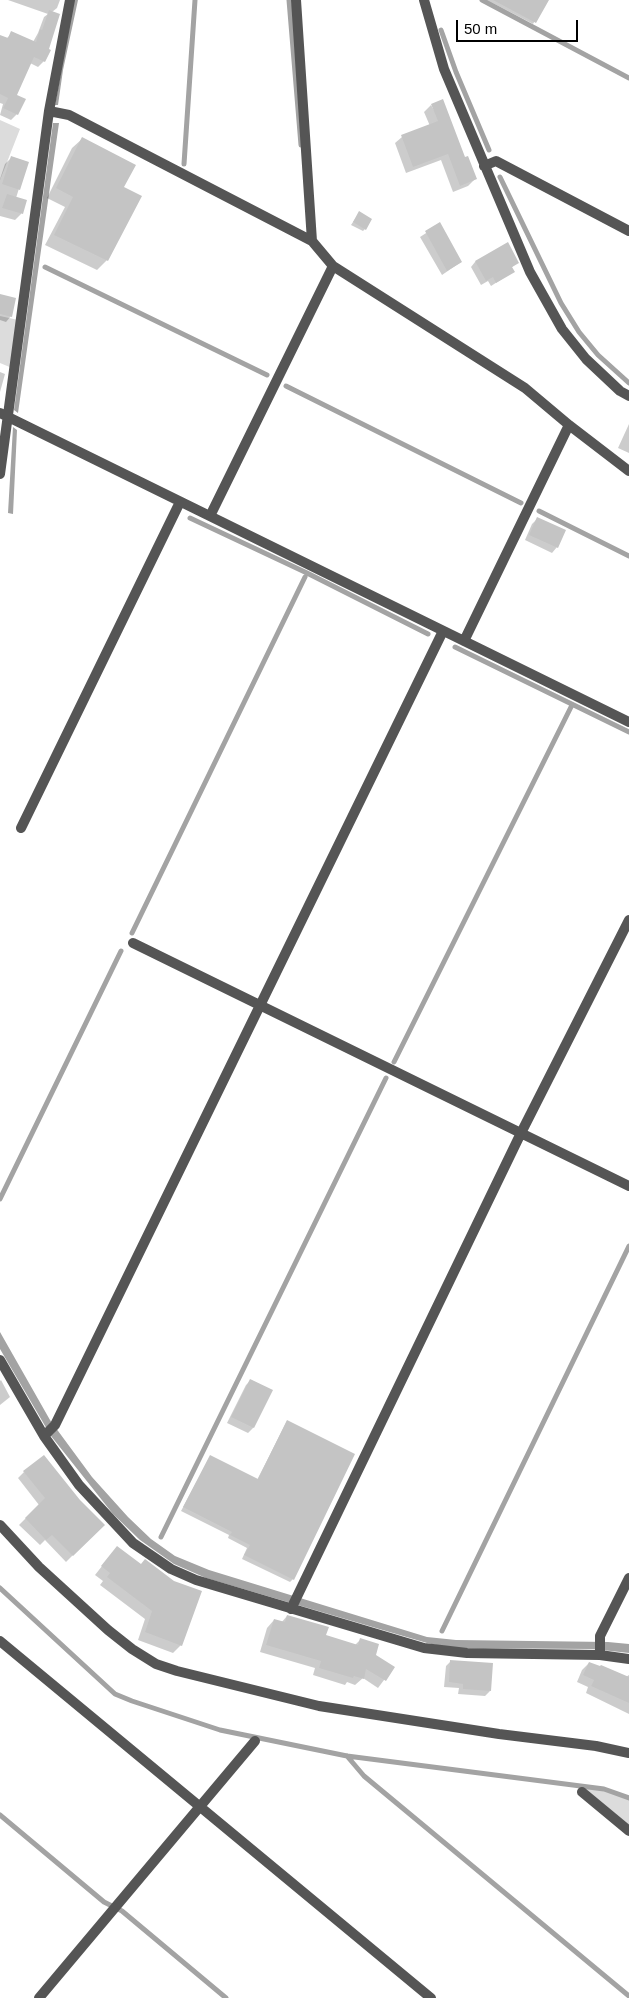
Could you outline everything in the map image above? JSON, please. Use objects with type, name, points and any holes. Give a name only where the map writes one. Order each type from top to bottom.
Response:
[{"type":"street","points":[[0,474],[4,415],[49,112],[70,0]]},
{"type":"street","points":[[296,0],[312,240]]},
{"type":"street","points":[[424,0],[444,69],[530,272],[562,329],[586,359],[620,391],[629,396]]},
{"type":"street","points":[[49,112],[69,116],[312,240],[334,266],[525,388],[629,471]]},
{"type":"street","points":[[484,166],[496,161],[629,231]]},
{"type":"street","points":[[210,516],[334,266]]},
{"type":"street","points":[[4,415],[629,722]]},
{"type":"street","points":[[464,641],[569,425]]},
{"type":"street","points":[[21,828],[180,502]]},
{"type":"street","points":[[45,1434],[55,1425],[443,631]]},
{"type":"street","points":[[292,1607],[521,1133],[629,920]]},
{"type":"street","points":[[134,943],[629,1186]]},
{"type":"street","points":[[0,1360],[79,1485],[133,1543],[171,1569],[196,1580],[292,1607],[424,1648],[467,1653],[600,1653],[629,1658]]},
{"type":"street","points":[[0,1525],[39,1567],[108,1630],[132,1650],[156,1664],[177,1671],[319,1706],[499,1734],[596,1746],[629,1753]]},
{"type":"street","points":[[600,1653],[600,1636],[629,1578]]},
{"type":"street","points":[[0,1641],[431,1998]]},
{"type":"street","points":[[39,1998],[255,1741]]},
{"type":"street","points":[[582,1792],[629,1831]]},
{"type":"shaded area","points":[[74,0],[78,0],[63,70],[58,105],[55,105]]},
{"type":"shaded area","points":[[0,120],[20,129],[0,180]]},
{"type":"shaded area","points":[[53,123],[59,123],[18,413],[14,410]]},
{"type":"shaded area","points":[[0,316],[18,320],[12,368],[0,363]]},
{"type":"shaded area","points":[[13,427],[17,430],[13,514],[8,513]]},
{"type":"shaded area","points":[[0,1332],[50,1420],[92,1477],[151,1539],[175,1556],[209,1570],[427,1637],[456,1640],[608,1642],[629,1644],[629,1653],[593,1649],[450,1648],[427,1643],[206,1578],[174,1564],[140,1540],[113,1514],[51,1436],[0,1349]]},
{"type":"shaded area","points":[[582,1786],[604,1789],[629,1798],[629,1825]]},
{"type":"building","points":[[493,0],[549,0],[536,23]]},
{"type":"building","points":[[49,10],[60,14],[49,49],[51,50],[45,62],[34,57],[17,95],[26,99],[18,115],[3,108],[8,98],[0,94],[0,35],[8,38],[11,31],[36,42]]},
{"type":"building","points":[[443,99],[465,157],[468,156],[477,179],[460,186],[448,154],[413,167],[401,135],[438,121],[431,104]]},
{"type":"building","points":[[82,137],[136,165],[124,187],[142,196],[108,261],[54,235],[73,197],[56,188]]},
{"type":"building","points":[[11,156],[29,162],[20,190],[2,184]]},
{"type":"building","points":[[7,194],[27,200],[23,214],[2,208]]},
{"type":"building","points":[[359,211],[372,219],[366,230],[353,222]]},
{"type":"building","points":[[440,222],[462,262],[447,271],[425,231]]},
{"type":"building","points":[[508,242],[519,263],[512,267],[515,272],[496,283],[493,277],[486,281],[475,261]]},
{"type":"building","points":[[0,294],[16,298],[12,317],[0,314]]},
{"type":"building","points":[[537,517],[566,530],[558,548],[529,535]]},
{"type":"building","points":[[250,1379],[273,1390],[254,1428],[231,1417]]},
{"type":"building","points":[[287,1420],[355,1454],[294,1580],[244,1555],[250,1545],[230,1535],[232,1532],[183,1507],[210,1455],[258,1479]]},
{"type":"building","points":[[44,1455],[80,1500],[105,1525],[73,1556],[52,1535],[46,1540],[25,1518],[45,1498],[23,1471]]},
{"type":"building","points":[[117,1546],[141,1564],[145,1559],[174,1581],[202,1591],[182,1646],[145,1632],[152,1611],[107,1577],[110,1573],[101,1566]]},
{"type":"building","points":[[287,1615],[329,1627],[326,1635],[358,1645],[360,1638],[379,1644],[376,1655],[395,1667],[386,1681],[366,1669],[364,1679],[354,1676],[353,1678],[319,1668],[321,1661],[266,1645],[274,1619],[285,1622]]},
{"type":"building","points":[[450,1660],[493,1663],[491,1691],[463,1689],[463,1684],[449,1682]]},
{"type":"building","points":[[589,1662],[629,1677],[629,1703],[591,1686],[594,1680],[583,1675]]},
{"type":"waterway","points":[[184,164],[195,0]]},
{"type":"waterway","points":[[289,0],[301,145]]},
{"type":"waterway","points":[[482,0],[629,78]]},
{"type":"waterway","points":[[441,30],[456,72],[489,150]]},
{"type":"waterway","points":[[500,177],[561,303],[579,332],[598,355],[629,383]]},
{"type":"waterway","points":[[45,267],[267,375]]},
{"type":"waterway","points":[[286,386],[521,503]]},
{"type":"waterway","points":[[539,511],[629,556]]},
{"type":"waterway","points":[[190,518],[307,573],[428,634]]},
{"type":"waterway","points":[[132,933],[305,577]]},
{"type":"waterway","points":[[455,647],[629,732]]},
{"type":"waterway","points":[[394,1062],[572,705]]},
{"type":"waterway","points":[[0,1199],[121,951]]},
{"type":"waterway","points":[[161,1537],[386,1078]]},
{"type":"waterway","points":[[442,1631],[629,1246]]},
{"type":"waterway","points":[[0,1588],[115,1694],[132,1701],[220,1730],[347,1756],[604,1789],[629,1798]]},
{"type":"waterway","points":[[347,1756],[364,1776],[629,1996]]},
{"type":"waterway","points":[[0,1815],[104,1902],[122,1911],[226,1998]]}]
